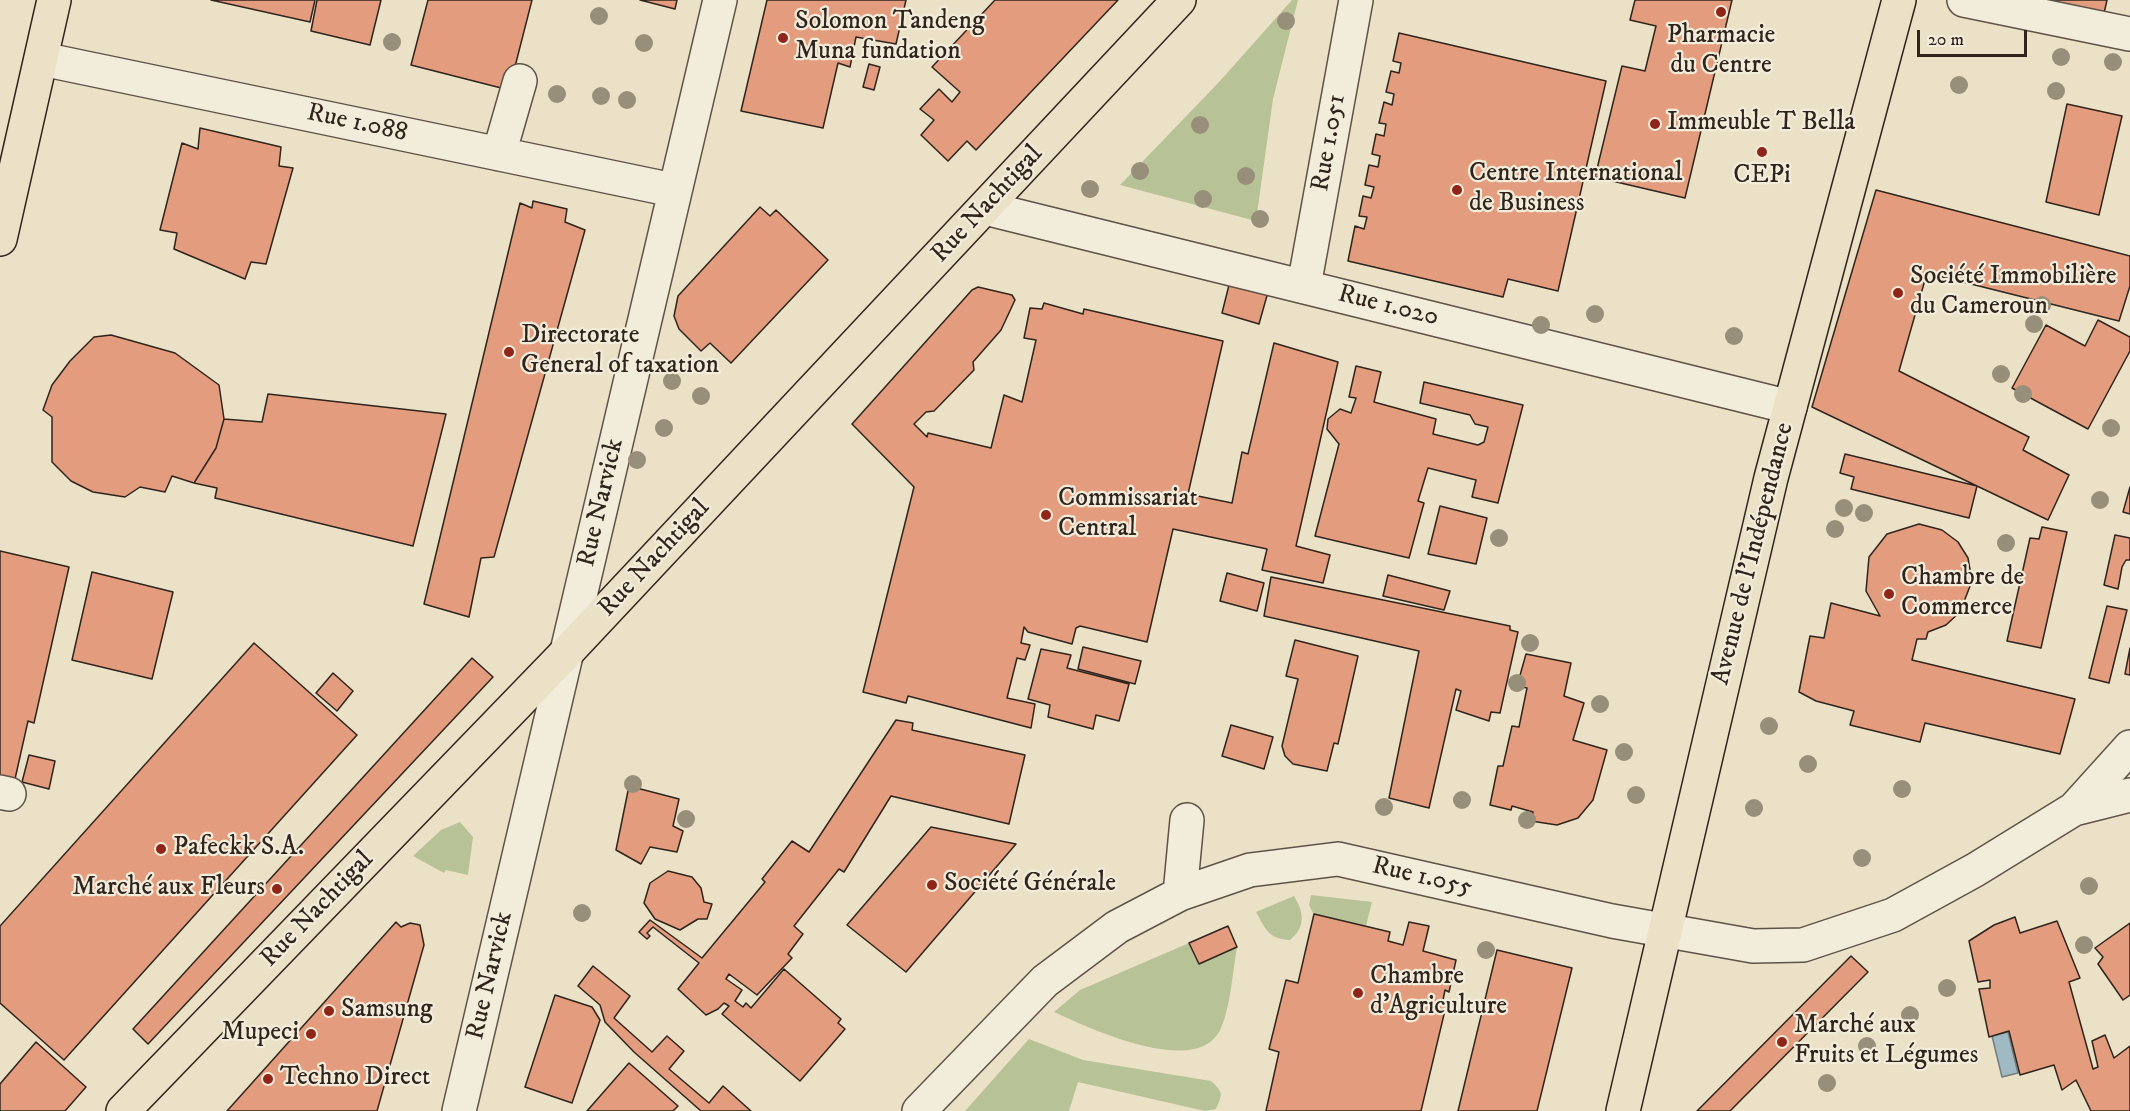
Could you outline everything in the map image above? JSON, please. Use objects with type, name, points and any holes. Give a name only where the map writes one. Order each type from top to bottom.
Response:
[{"type":"main road","points":[[0,239],[54,0]]},
{"type":"main road","name":"Rue Nachtigal","points":[[123,1111],[569,651],[1179,0]]},
{"type":"main road","name":"Avenue de l'Indépendance","points":[[1623,1111],[1771,478],[1899,0]]},
{"type":"street","name":"Rue Narvick","points":[[459,1111],[569,651],[673,190],[720,0]]},
{"type":"street","name":"Rue 1.051","points":[[1304,286],[1356,0]]},
{"type":"street","points":[[1964,0],[2130,34]]},
{"type":"street","name":"Rue 1.088","points":[[42,58],[673,190]]},
{"type":"street","points":[[499,154],[520,81]]},
{"type":"street","name":"Rue 1.020","points":[[985,208],[1790,407]]},
{"type":"street","points":[[2074,809],[2130,747]]},
{"type":"street","points":[[2074,809],[2130,795]]},
{"type":"street","name":"Rue 1.055","points":[[920,1111],[1046,981],[1117,927],[1180,894],[1250,870],[1338,859],[1612,921],[1752,946],[1803,945],[1893,915],[1975,870],[2074,809]]},
{"type":"street","points":[[1180,894],[1186,820]]},
{"type":"green space","points":[[1292,0],[1298,0],[1273,99],[1256,221],[1120,185],[1220,81]]},
{"type":"green space","points":[[460,822],[473,837],[468,875],[446,870],[444,873],[413,856],[441,830]]},
{"type":"green space","points":[[1311,895],[1372,902],[1366,926],[1314,915],[1309,905]]},
{"type":"green space","points":[[1294,896],[1302,919],[1299,930],[1290,940],[1277,938],[1266,929],[1256,912]]},
{"type":"green space","points":[[1189,943],[1199,964],[1237,947],[1224,1020],[1221,1028],[1209,1043],[1191,1050],[1168,1050],[1142,1046],[1092,1029],[1054,1012],[1080,990]]},
{"type":"green space","points":[[1029,1039],[1083,1060],[1211,1081],[1221,1093],[1220,1100],[1216,1109],[1205,1111],[1078,1082],[1069,1111],[965,1111]]},
{"type":"water","points":[[2008,1032],[2018,1073],[2002,1077],[1992,1036]]},
{"type":"building","points":[[211,0],[315,0],[310,22]]},
{"type":"building","points":[[317,0],[381,0],[370,45],[311,31]]},
{"type":"building","points":[[428,0],[532,0],[509,90],[411,65]]},
{"type":"building","points":[[640,0],[677,0],[675,9]]},
{"type":"building","points":[[767,0],[906,0],[896,44],[856,37],[850,67],[838,63],[823,128],[741,111]]},
{"type":"building","points":[[995,0],[1118,0],[976,150],[967,141],[948,161],[921,135],[934,120],[920,109],[939,89],[952,102],[960,92],[932,67]]},
{"type":"building","name":"Immeuble T Bella","points":[[1635,0],[1732,0],[1685,198],[1595,177],[1622,66],[1645,71],[1656,26],[1630,20]]},
{"type":"building","points":[[2036,0],[2107,0],[2102,22]]},
{"type":"building","points":[[1399,33],[1606,81],[1558,291],[1508,279],[1503,297],[1348,261],[1355,226],[1364,229],[1367,217],[1359,216],[1363,196],[1371,198],[1374,187],[1365,185],[1369,165],[1378,167],[1380,156],[1372,154],[1376,134],[1384,136],[1386,124],[1379,123],[1384,102],[1392,105],[1394,94],[1386,92],[1391,71],[1399,73],[1401,63],[1393,61]]},
{"type":"building","points":[[869,64],[880,67],[874,90],[863,87]]},
{"type":"building","points":[[2067,104],[2122,116],[2099,215],[2046,202]]},
{"type":"building","points":[[200,128],[281,147],[279,166],[293,168],[266,264],[251,262],[245,279],[174,249],[177,233],[160,230],[182,143],[198,149]]},
{"type":"building","points":[[1876,190],[2130,256],[2130,286],[2119,321],[1927,273],[1899,371],[2029,437],[2023,450],[2069,475],[2048,520],[1812,407]]},
{"type":"building","points":[[533,201],[567,209],[565,222],[585,230],[494,557],[481,558],[469,617],[424,604],[520,203],[532,208]]},
{"type":"building","points":[[760,207],[770,216],[776,210],[828,260],[731,363],[710,343],[701,351],[679,329],[674,316],[678,296]]},
{"type":"building","points":[[1230,281],[1268,292],[1259,324],[1222,313]]},
{"type":"building","points":[[978,287],[1012,295],[1015,300],[1001,330],[973,362],[974,370],[934,411],[926,412],[914,424],[927,437],[928,433],[991,448],[1004,395],[1022,402],[1036,340],[1024,338],[1030,308],[1042,309],[1044,303],[1083,314],[1084,309],[1223,341],[1188,494],[1232,503],[1242,452],[1248,454],[1274,343],[1338,362],[1296,546],[1330,555],[1323,583],[1262,570],[1267,549],[1173,529],[1147,642],[1080,626],[1076,628],[1072,644],[1028,632],[1024,627],[1021,643],[1030,645],[1025,660],[1017,658],[1007,698],[1035,704],[1031,728],[908,696],[906,703],[863,692],[914,487],[852,424],[972,290]]},
{"type":"building","points":[[2098,320],[2130,337],[2130,351],[2088,429],[2012,388],[2046,325],[2085,346]]},
{"type":"building","points":[[111,335],[175,353],[219,385],[224,419],[216,448],[194,483],[172,476],[165,492],[140,487],[125,497],[93,492],[71,481],[52,462],[52,417],[43,410],[52,385],[70,361],[94,337]]},
{"type":"building","points":[[1356,366],[1381,372],[1374,402],[1436,419],[1433,434],[1478,445],[1484,442],[1488,427],[1475,424],[1470,415],[1420,403],[1424,382],[1523,405],[1498,503],[1472,497],[1476,480],[1428,468],[1418,501],[1424,503],[1409,558],[1315,536],[1339,444],[1327,429],[1328,419],[1340,409],[1351,413],[1356,398],[1349,397]]},
{"type":"building","points":[[268,394],[446,414],[413,546],[215,498],[217,488],[194,483],[216,448],[224,419],[262,422]]},
{"type":"building","points":[[1845,454],[1977,486],[1969,518],[1851,489],[1854,477],[1840,473]]},
{"type":"building","points":[[2130,487],[2130,514],[2123,512]]},
{"type":"building","points":[[1440,506],[1487,518],[1476,564],[1428,554]]},
{"type":"building","points":[[1919,524],[1942,530],[1958,542],[1968,558],[1972,581],[1960,612],[1946,625],[1928,632],[1926,639],[1917,639],[1912,660],[2075,699],[2060,754],[1925,723],[1920,742],[1850,725],[1854,711],[1816,701],[1799,692],[1810,636],[1824,638],[1831,603],[1880,616],[1866,591],[1869,557],[1887,534]]},
{"type":"building","points":[[2042,527],[2067,532],[2041,648],[2007,641],[2030,538],[2039,539]]},
{"type":"building","points":[[2115,535],[2130,538],[2130,560],[2126,560],[2122,567],[2118,589],[2104,585]]},
{"type":"building","points":[[0,551],[69,567],[34,723],[28,721],[15,779],[0,776]]},
{"type":"building","points":[[92,572],[173,592],[152,679],[72,660]]},
{"type":"building","points":[[1227,573],[1264,583],[1257,611],[1220,601]]},
{"type":"building","points":[[1388,575],[1450,591],[1444,610],[1383,596]]},
{"type":"building","points":[[1271,577],[1510,626],[1510,630],[1518,632],[1500,713],[1491,712],[1489,721],[1456,710],[1461,691],[1456,689],[1429,808],[1389,798],[1419,651],[1264,616]]},
{"type":"building","points":[[2107,606],[2127,610],[2109,683],[2089,678]]},
{"type":"building","points":[[1295,640],[1358,656],[1338,744],[1334,743],[1327,771],[1293,764],[1285,756],[1282,746],[1298,679],[1286,676]]},
{"type":"building","name":"Pafeckk S.A.","points":[[254,643],[357,735],[64,1060],[0,1003],[0,926]]},
{"type":"building","points":[[1083,647],[1141,661],[1135,684],[1078,669]]},
{"type":"building","points":[[2130,648],[2130,675],[2125,674]]},
{"type":"building","points":[[1041,649],[1071,655],[1067,668],[1129,684],[1119,721],[1096,715],[1093,729],[1048,717],[1050,705],[1028,699]]},
{"type":"building","points":[[1526,654],[1571,663],[1564,696],[1584,703],[1573,740],[1607,750],[1593,800],[1578,818],[1557,825],[1531,821],[1533,812],[1512,806],[1511,810],[1490,805],[1498,766],[1503,766],[1512,726],[1519,727],[1527,688],[1517,686]]},
{"type":"building","name":"Marché aux Fleurs","points":[[472,658],[493,677],[148,1044],[133,1029]]},
{"type":"building","points":[[333,673],[353,691],[337,711],[316,693]]},
{"type":"building","points":[[896,720],[913,723],[912,730],[1025,755],[1009,824],[891,796],[844,872],[839,869],[794,926],[803,934],[788,954],[792,958],[757,995],[729,974],[726,979],[742,990],[735,1001],[743,1007],[746,1003],[751,1008],[784,969],[841,1019],[838,1023],[845,1029],[800,1081],[722,1014],[729,1006],[724,1003],[706,1015],[678,989],[699,963],[653,927],[647,933],[650,936],[647,939],[639,932],[650,920],[702,958],[765,882],[762,879],[792,841],[809,852]]},
{"type":"building","points":[[1231,725],[1273,737],[1264,769],[1222,756]]},
{"type":"building","points":[[29,755],[55,761],[49,789],[22,782]]},
{"type":"building","points":[[629,786],[679,799],[673,826],[683,831],[677,852],[650,847],[641,864],[616,850]]},
{"type":"building","name":"Société Générale","points":[[931,827],[1016,844],[906,972],[847,925]]},
{"type":"building","points":[[668,871],[692,877],[701,888],[704,902],[712,904],[707,919],[698,919],[680,930],[655,919],[644,903],[650,883]]},
{"type":"building","points":[[1314,914],[1390,932],[1388,941],[1403,945],[1409,922],[1429,926],[1423,951],[1456,960],[1449,992],[1445,990],[1442,1005],[1446,1006],[1421,1111],[1266,1111],[1279,1052],[1269,1049],[1286,980],[1298,983]]},
{"type":"building","points":[[2015,917],[2020,933],[2057,921],[2080,978],[2069,982],[2093,1069],[2098,1067],[2092,1041],[2105,1035],[2114,1058],[2130,1046],[2130,1111],[2091,1111],[2076,1080],[2062,1090],[2054,1065],[2020,1075],[2009,1031],[1989,1037],[1979,989],[1990,988],[1990,980],[1978,982],[1969,941],[1994,925]]},
{"type":"building","points":[[396,922],[401,927],[410,923],[420,925],[424,945],[377,1111],[227,1111]]},
{"type":"building","points":[[2130,923],[2130,995],[2123,1000],[2098,964],[2103,957],[2095,948]]},
{"type":"building","points":[[1228,926],[1237,947],[1199,964],[1189,943]]},
{"type":"building","points":[[1497,950],[1572,968],[1537,1111],[1458,1111]]},
{"type":"building","name":"Marché aux Fruits et Légumes","points":[[1851,956],[1868,972],[1730,1111],[1697,1111]]},
{"type":"building","points":[[593,966],[630,996],[614,1018],[652,1052],[667,1036],[684,1051],[669,1069],[709,1103],[723,1086],[751,1111],[701,1111],[634,1052],[605,1022],[600,1005],[578,986]]},
{"type":"building","points":[[555,995],[592,1007],[600,1020],[572,1103],[525,1087]]},
{"type":"building","points":[[36,1042],[86,1087],[65,1111],[0,1111],[0,1084]]},
{"type":"building","points":[[629,1063],[678,1106],[673,1111],[587,1111]]},
{"type":"place","name":"Pharmacie du Centre","points":[[1721,12]]},
{"type":"place","name":"Solomon Tandeng Muna fundation","points":[[783,38]]},
{"type":"place","name":"Immeuble T Bella","points":[[1655,124]]},
{"type":"place","name":"CEPi","points":[[1762,152]]},
{"type":"place","name":"Centre International de Business","points":[[1457,190]]},
{"type":"place","name":"Société Immobilière du Cameroun","points":[[1898,293]]},
{"type":"place","name":"Directorate General of taxation","points":[[509,352]]},
{"type":"place","name":"Commissariat Central","points":[[1046,515]]},
{"type":"place","name":"Chambre de Commerce","points":[[1889,594]]},
{"type":"place","name":"Pafeckk S.A.","points":[[161,849]]},
{"type":"place","name":"Société Générale","points":[[932,885]]},
{"type":"place","name":"Marché aux Fleurs","points":[[277,889]]},
{"type":"place","name":"Chambre d'Agriculture","points":[[1358,993]]},
{"type":"place","name":"Samsung","points":[[329,1011]]},
{"type":"place","name":"Mupeci","points":[[311,1034]]},
{"type":"place","name":"Marché aux Fruits et Légumes","points":[[1782,1042]]},
{"type":"place","name":"Techno Direct","points":[[268,1079]]}]
